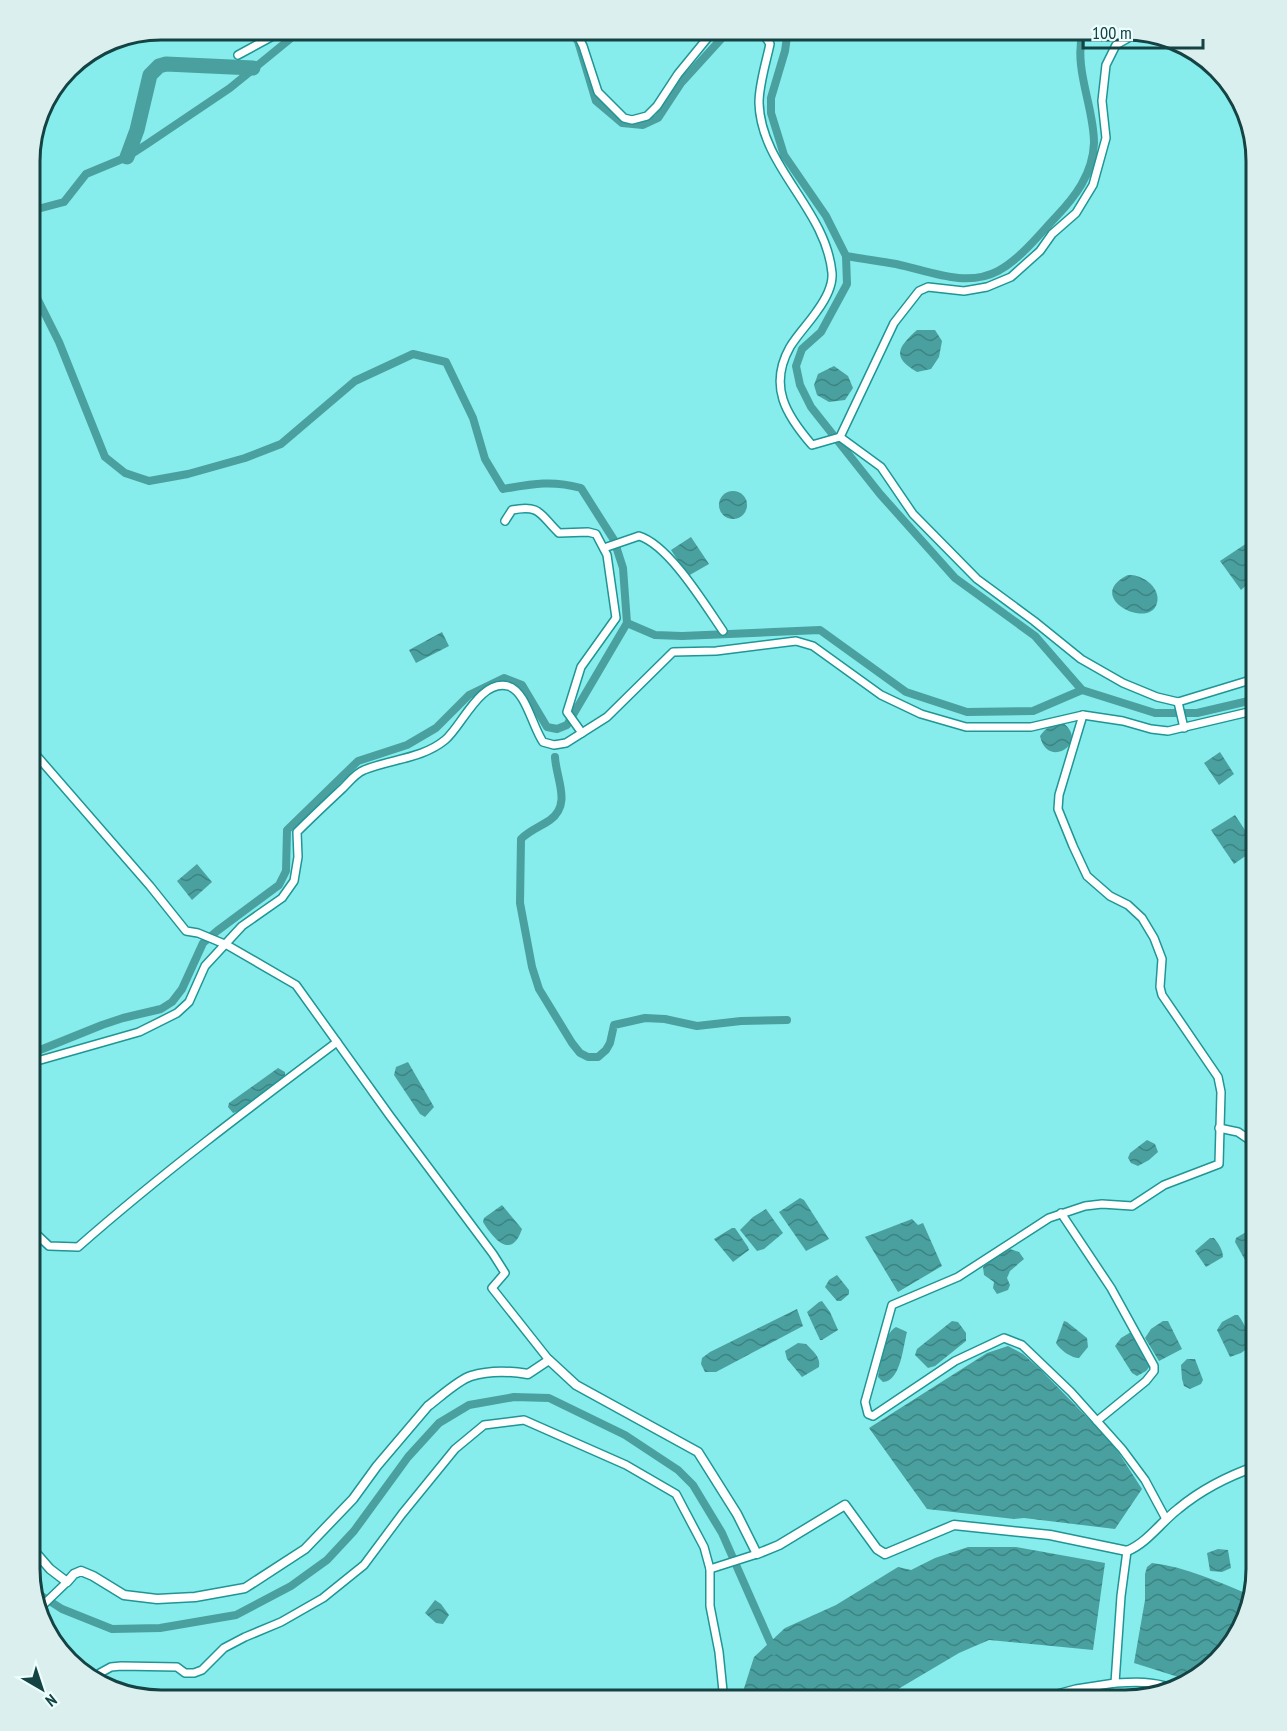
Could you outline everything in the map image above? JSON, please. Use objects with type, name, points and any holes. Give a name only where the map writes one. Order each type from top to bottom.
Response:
[{"type":"street","points":[[238,55],[265,40]]},
{"type":"street","points":[[580,40],[598,92],[624,118],[632,120],[646,116],[657,106],[705,41]]},
{"type":"street","points":[[768,41],[770,44],[759,102],[764,129],[789,181],[814,220],[827,250],[832,275],[823,303],[791,346],[785,358],[779,388],[785,406],[799,430],[812,445],[840,437],[894,323],[918,291],[928,287],[964,291],[987,287],[1011,277],[1040,251],[1052,234],[1076,213],[1093,185],[1106,138],[1102,101],[1106,65],[1116,45],[1123,41]]},
{"type":"street","points":[[840,437],[881,467],[913,514],[977,579],[1081,659],[1123,683],[1157,697],[1178,702],[1246,681]]},
{"type":"street","points":[[505,520],[512,510],[534,508],[559,533],[596,534],[604,548],[611,574],[616,618],[581,667],[567,712],[582,733]]},
{"type":"street","points":[[604,548],[639,536],[655,544],[689,583],[723,631]]},
{"type":"street","points":[[41,1060],[139,1032],[177,1014],[189,1002],[205,966],[224,943],[242,926],[282,898],[294,881],[297,832],[361,770],[415,755],[445,740],[457,728],[465,713],[481,696],[492,689],[506,685],[518,690],[535,730],[543,742],[554,746],[566,743],[607,717],[673,652],[716,651],[796,640],[813,646],[881,695],[921,714],[966,727],[1031,727],[1083,715],[1114,719],[1150,729],[1168,731],[1246,713]]},
{"type":"street","points":[[1178,702],[1184,728]]},
{"type":"street","points":[[1083,715],[1059,795],[1058,809],[1087,876],[1110,896],[1128,905],[1142,918],[1154,938],[1162,959],[1160,987],[1162,995],[1218,1077],[1221,1092],[1219,1164],[1164,1185],[1132,1206],[1102,1204],[1086,1206],[1049,1218],[958,1277],[892,1305],[865,1402],[868,1414],[873,1416],[955,1361],[1004,1338],[1022,1345],[1097,1421],[1145,1480],[1166,1519]]},
{"type":"street","points":[[41,761],[186,931],[224,943],[296,986],[493,1254],[504,1273],[492,1288],[549,1360],[576,1385],[698,1452],[737,1514],[757,1554]]},
{"type":"street","points":[[41,1238],[49,1246],[78,1247],[126,1205],[230,1122],[337,1042]]},
{"type":"street","points":[[1219,1128],[1238,1132],[1246,1136]]},
{"type":"street","points":[[1061,1213],[1111,1288],[1154,1366],[1154,1371],[1146,1381],[1097,1421]]},
{"type":"street","points":[[45,1603],[74,1574],[81,1571],[124,1595],[157,1599],[195,1597],[245,1588],[304,1549],[353,1499],[377,1466],[428,1406],[469,1376],[507,1371],[528,1374],[549,1360]]},
{"type":"street","points":[[100,1673],[111,1667],[121,1666],[177,1667],[185,1672],[194,1673],[202,1670],[224,1648],[281,1622],[323,1598],[364,1565],[455,1449],[484,1425],[524,1420],[626,1465],[676,1494],[704,1547],[710,1569],[710,1606],[719,1652],[723,1690]]},
{"type":"street","points":[[710,1569],[779,1545],[845,1505],[877,1549],[885,1554],[954,1525],[1050,1535],[1127,1551],[1137,1546],[1166,1519],[1208,1487],[1246,1471]]},
{"type":"street","points":[[1115,1683],[1121,1596],[1127,1551]]},
{"type":"street","points":[[41,1559],[67,1582]]},
{"type":"street","points":[[1072,1690],[1140,1681],[1162,1685]]},
{"type":"water","points":[[917,330],[935,330],[942,341],[939,357],[931,369],[917,372],[903,362],[900,352],[905,342]]},
{"type":"water","points":[[834,366],[848,376],[853,388],[845,400],[829,402],[817,395],[814,385],[818,374]]},
{"type":"water","points":[[733,491],[743,495],[747,505],[743,515],[733,519],[723,515],[719,505],[723,495]]},
{"type":"water","points":[[691,537],[709,564],[688,576],[671,550]]},
{"type":"water","points":[[1246,544],[1246,586],[1241,590],[1220,561]]},
{"type":"water","points":[[1128,575],[1144,579],[1153,587],[1157,603],[1152,611],[1143,614],[1133,612],[1123,608],[1115,601],[1112,593],[1116,584]]},
{"type":"water","points":[[442,632],[449,646],[416,663],[409,650]]},
{"type":"water","points":[[1063,723],[1070,731],[1072,738],[1069,745],[1064,750],[1050,751],[1044,746],[1040,736],[1050,726]]},
{"type":"water","points":[[1220,752],[1234,774],[1219,785],[1204,763]]},
{"type":"water","points":[[1235,815],[1246,832],[1246,856],[1234,864],[1211,830]]},
{"type":"water","points":[[197,864],[212,882],[192,900],[177,881]]},
{"type":"water","points":[[408,1062],[434,1107],[425,1117],[420,1114],[394,1075],[396,1067]]},
{"type":"water","points":[[278,1068],[285,1072],[281,1080],[233,1113],[228,1107],[229,1103]]},
{"type":"water","points":[[1147,1140],[1155,1144],[1158,1152],[1138,1166],[1131,1163],[1128,1158],[1130,1153]]},
{"type":"water","points":[[800,1198],[804,1200],[829,1239],[806,1251],[779,1212]]},
{"type":"water","points":[[502,1205],[522,1229],[513,1244],[502,1244],[483,1222],[484,1218]]},
{"type":"water","points":[[766,1209],[783,1233],[764,1249],[757,1251],[740,1230],[753,1217]]},
{"type":"water","points":[[912,1219],[918,1225],[923,1223],[942,1266],[898,1292],[865,1237]]},
{"type":"water","points":[[735,1228],[749,1250],[733,1262],[714,1239]]},
{"type":"water","points":[[1246,1232],[1246,1260],[1235,1242],[1236,1238]]},
{"type":"water","points":[[1210,1238],[1214,1238],[1217,1242],[1223,1257],[1206,1267],[1195,1251]]},
{"type":"water","points":[[1010,1249],[1019,1252],[1024,1259],[1010,1271],[1007,1278],[1010,1285],[1008,1290],[997,1294],[993,1288],[994,1282],[984,1275],[983,1267],[988,1261]]},
{"type":"water","points":[[837,1275],[849,1290],[849,1294],[841,1301],[837,1301],[825,1287],[829,1280]]},
{"type":"water","points":[[822,1301],[838,1330],[820,1340],[807,1312]]},
{"type":"water","points":[[797,1309],[803,1326],[716,1372],[705,1372],[701,1364],[702,1358],[710,1352]]},
{"type":"water","points":[[1238,1315],[1246,1329],[1246,1349],[1230,1357],[1217,1330],[1222,1322]]},
{"type":"water","points":[[952,1321],[958,1322],[966,1333],[966,1341],[935,1366],[928,1368],[915,1355],[917,1349]]},
{"type":"water","points":[[1064,1321],[1087,1338],[1088,1347],[1079,1358],[1066,1353],[1056,1343]]},
{"type":"water","points":[[1163,1321],[1168,1321],[1182,1349],[1159,1361],[1145,1338],[1151,1329]]},
{"type":"water","points":[[896,1327],[907,1332],[902,1354],[894,1376],[883,1382],[878,1377],[883,1349],[888,1336]]},
{"type":"water","points":[[1131,1332],[1150,1366],[1137,1376],[1132,1373],[1115,1346],[1121,1338]]},
{"type":"water","points":[[798,1343],[806,1344],[819,1360],[819,1367],[802,1377],[787,1359],[785,1351]]},
{"type":"water","points":[[1008,1346],[1023,1354],[1041,1370],[1113,1444],[1142,1489],[1115,1529],[927,1509],[869,1428],[987,1353]]},
{"type":"water","points":[[1187,1359],[1195,1359],[1203,1380],[1201,1384],[1190,1389],[1184,1386],[1182,1379],[1181,1365]]},
{"type":"water","points":[[968,1547],[1016,1547],[1105,1563],[1093,1650],[989,1640],[959,1653],[897,1690],[744,1690],[754,1657],[785,1628],[836,1605],[898,1567],[911,1570],[935,1558]]},
{"type":"water","points":[[1218,1549],[1228,1550],[1231,1568],[1222,1572],[1210,1571],[1207,1553]]},
{"type":"water","points":[[1152,1563],[1190,1571],[1244,1592],[1237,1616],[1222,1643],[1205,1661],[1180,1677],[1134,1663],[1145,1600],[1147,1567]]},
{"type":"water","points":[[435,1600],[449,1615],[443,1624],[436,1623],[425,1613]]},
{"type":"waterway","points":[[41,208],[64,202],[86,174],[127,157],[147,144],[230,88],[289,40]]},
{"type":"waterway","points":[[577,40],[596,101],[622,123],[643,125],[658,118],[681,83],[720,41]]},
{"type":"waterway","points":[[786,41],[771,98],[771,113],[784,155],[826,216],[846,256],[960,278],[986,276],[1014,260],[1062,210],[1082,184],[1090,165],[1094,143],[1080,59],[1082,41]]},
{"type":"waterway","points":[[127,157],[137,130],[150,75],[159,66],[166,64],[253,68]]},
{"type":"waterway","points":[[846,256],[847,284],[821,332],[802,349],[796,366],[800,385],[811,407],[880,494],[955,578],[1035,636],[1082,690],[1155,713],[1197,713],[1246,702]]},
{"type":"waterway","points":[[41,306],[59,342],[105,457],[125,473],[149,481],[188,474],[245,458],[281,444],[355,381],[413,354],[446,362],[473,418],[485,459],[503,489],[551,483],[581,488],[614,540],[623,568],[627,623],[567,725],[557,729],[547,727],[522,685],[504,678],[469,695],[436,728],[407,745],[358,761],[287,830],[286,871],[279,885],[203,943],[182,989],[172,1002],[161,1009],[102,1025],[41,1050]]},
{"type":"waterway","points":[[627,623],[655,635],[682,636],[820,630],[906,692],[967,712],[1033,711],[1082,690]]},
{"type":"waterway","points":[[555,757],[562,799],[557,814],[521,839],[520,903],[532,967],[539,989],[580,1053],[588,1057],[598,1057],[610,1043],[614,1025],[645,1018],[665,1019],[697,1026],[741,1021],[787,1020]]},
{"type":"waterway","points":[[44,1598],[62,1609],[112,1629],[160,1628],[236,1615],[291,1586],[327,1560],[354,1531],[408,1457],[439,1423],[469,1405],[514,1397],[549,1398],[625,1435],[678,1470],[693,1485],[722,1533],[774,1651]]}]
